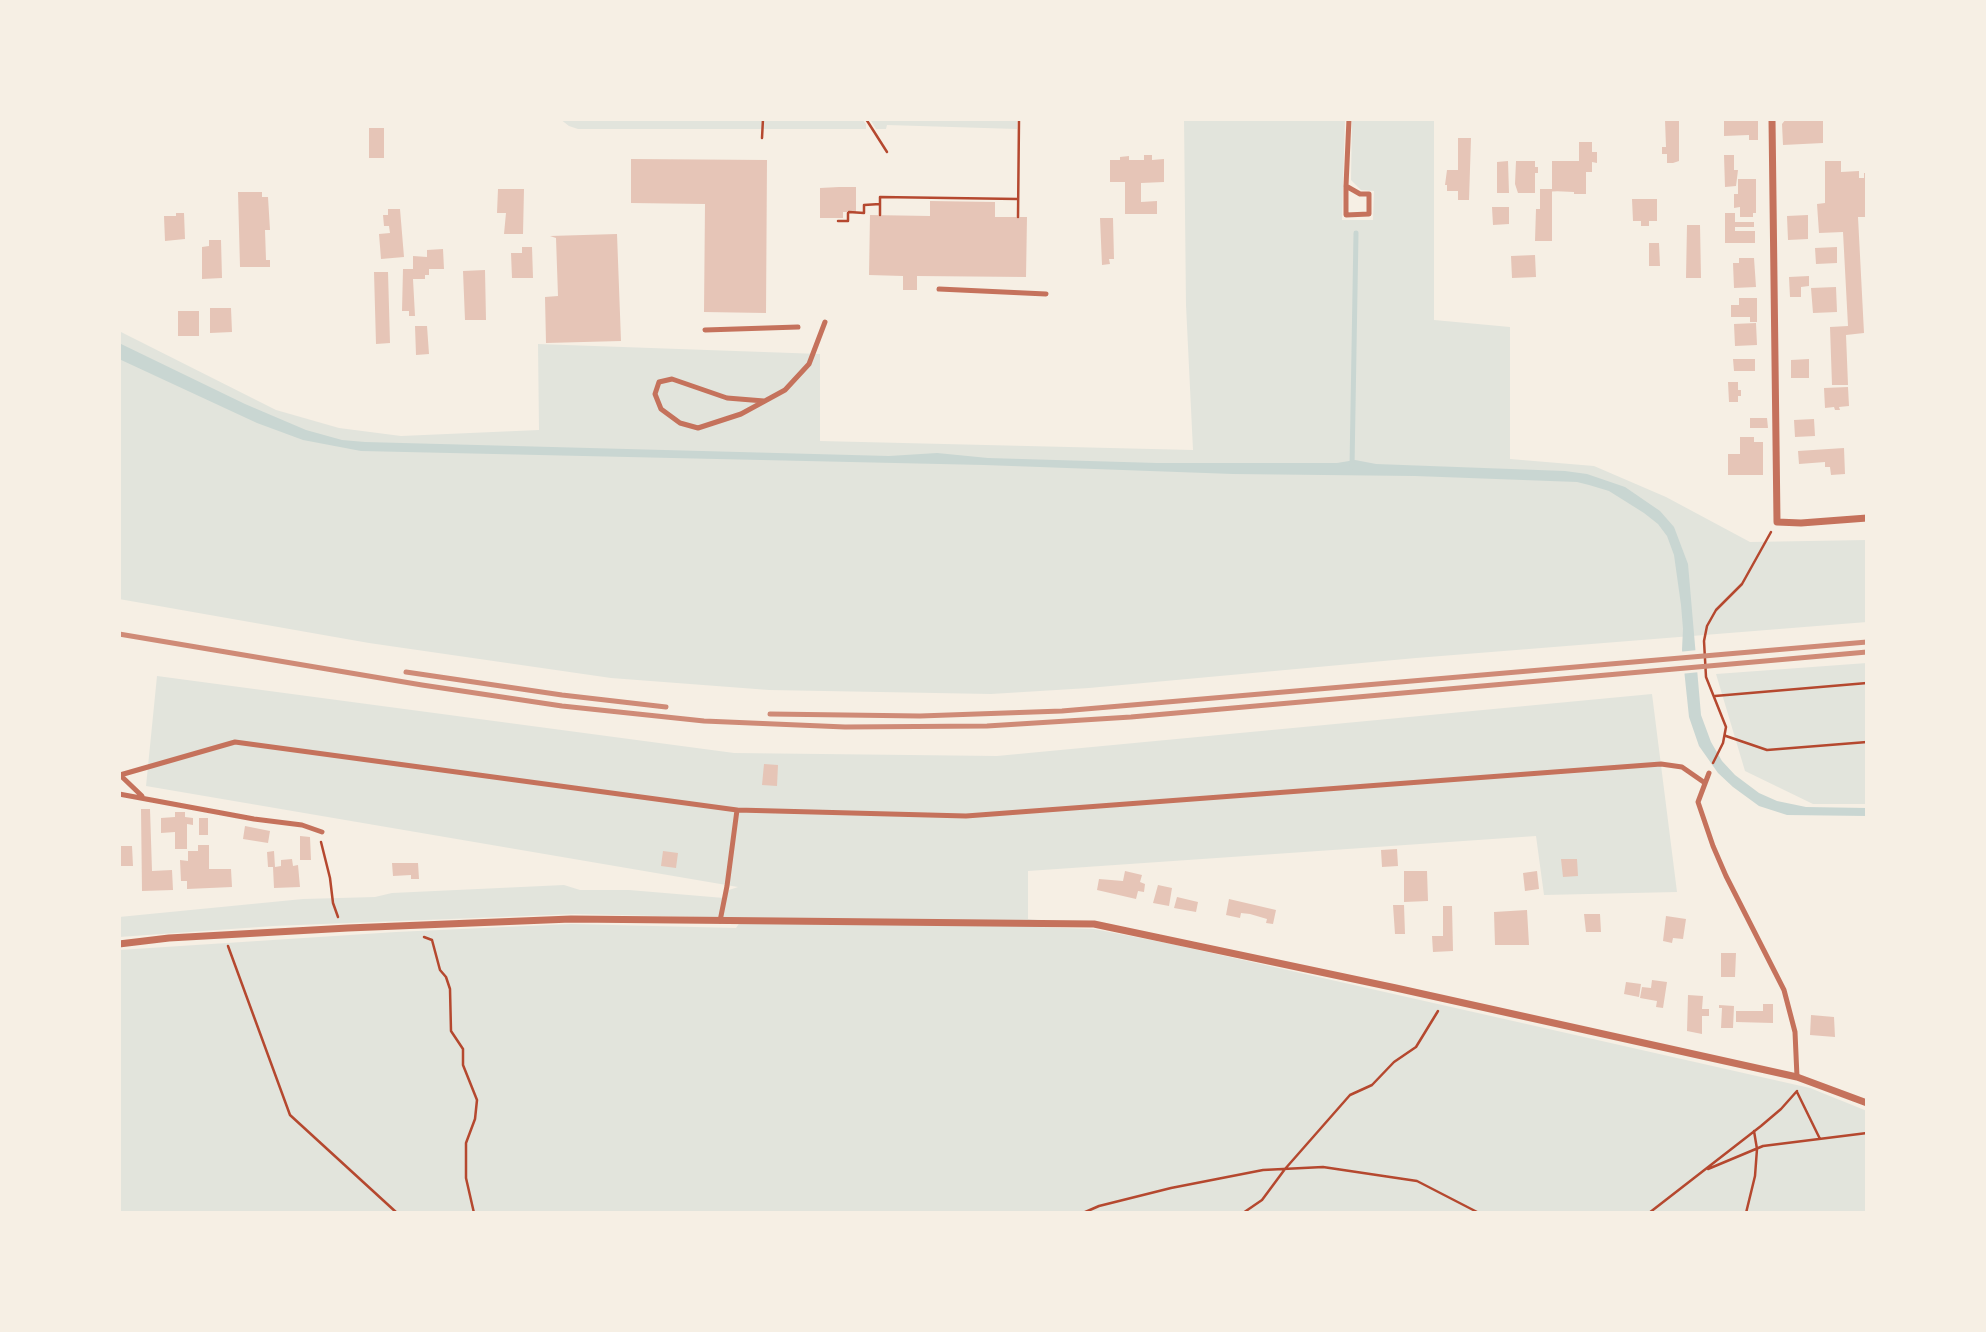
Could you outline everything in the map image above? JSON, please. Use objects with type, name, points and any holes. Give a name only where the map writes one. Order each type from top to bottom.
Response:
[{"type":"street","points":[[1772,119],[1777,522],[1811,523],[1867,518]]},
{"type":"street","points":[[119,944],[169,938],[348,928],[571,919],[1094,924],[1797,1077],[1867,1103]]},
{"type":"lane","points":[[1346,186],[1360,194],[1369,194],[1369,215],[1346,215],[1346,186],[1349,119]]},
{"type":"lane","points":[[939,289],[1046,294]]},
{"type":"lane","points":[[764,401],[726,398],[672,379],[659,382],[655,394],[661,409],[680,423],[698,428],[741,414],[785,390],[808,364],[825,322]]},
{"type":"lane","points":[[705,330],[798,327]]},
{"type":"lane","points":[[144,798],[120,774],[235,742],[737,810],[966,816],[1661,764],[1682,767],[1705,783]]},
{"type":"lane","points":[[1709,773],[1698,802],[1713,846],[1744,915],[1767,953],[1784,990],[1794,1032],[1797,1077]]},
{"type":"lane","points":[[119,794],[254,819],[302,825],[318,831]]},
{"type":"lane","points":[[720,922],[737,810]]},
{"type":"path","points":[[762,138],[763,119]]},
{"type":"path","points":[[866,119],[887,152]]},
{"type":"path","points":[[1018,217],[1019,119]]},
{"type":"path","points":[[880,215],[880,197],[1018,199]]},
{"type":"path","points":[[838,221],[848,221],[848,212],[864,214],[864,205],[880,204]]},
{"type":"path","points":[[1709,773],[1723,743],[1727,727],[1706,677],[1704,641],[1707,626],[1716,610],[1742,584],[1777,522]]},
{"type":"path","points":[[1715,696],[1867,683]]},
{"type":"path","points":[[1725,736],[1767,750],[1867,742]]},
{"type":"path","points":[[318,831],[333,903],[338,917],[348,928]]},
{"type":"path","points":[[420,925],[422,935],[427,940],[432,940],[440,970],[450,989],[451,1031],[463,1049],[463,1065],[477,1100],[475,1119],[466,1143],[466,1178],[474,1213]]},
{"type":"path","points":[[225,936],[290,1115],[397,1213]]},
{"type":"path","points":[[1243,1213],[1262,1200],[1285,1169],[1350,1095],[1372,1085],[1394,1062],[1416,1048],[1445,999]]},
{"type":"path","points":[[1797,1077],[1797,1092],[1820,1139]]},
{"type":"path","points":[[1649,1213],[1781,1109],[1797,1092]]},
{"type":"path","points":[[1746,1213],[1755,1176],[1757,1149],[1754,1131]]},
{"type":"path","points":[[1702,1171],[1757,1149],[1867,1133]]},
{"type":"path","points":[[1083,1213],[1099,1206],[1171,1188],[1263,1170],[1322,1167],[1417,1181],[1479,1213]]},
{"type":"shaded area","points":[[560,119],[862,119],[866,129],[578,129]]},
{"type":"shaded area","points":[[870,119],[1017,119],[1017,129],[887,125],[886,129],[876,129]]},
{"type":"shaded area","points":[[1184,119],[1345,119],[1342,220],[1373,220],[1374,191],[1361,190],[1351,180],[1352,119],[1434,119],[1434,320],[1510,327],[1510,459],[1594,466],[1666,497],[1750,542],[1867,540],[1867,622],[991,694],[769,690],[611,678],[369,643],[119,599],[119,331],[276,410],[339,428],[401,436],[539,430],[538,344],[820,354],[820,441],[1193,450],[1186,305]]},
{"type":"shaded area","points":[[119,343],[245,404],[306,430],[342,440],[889,456],[937,453],[988,458],[1157,463],[1337,463],[1355,460],[1376,464],[1587,474],[1625,487],[1660,511],[1674,527],[1688,564],[1701,715],[1711,742],[1722,761],[1759,793],[1777,801],[1806,807],[1867,808],[1867,816],[1787,815],[1759,806],[1718,773],[1699,746],[1689,717],[1682,650],[1681,605],[1674,555],[1667,536],[1658,524],[1644,513],[1609,491],[1589,485],[1577,482],[1415,476],[1233,474],[984,465],[361,451],[303,440],[257,423],[119,359]]},
{"type":"shaded area","points":[[1867,663],[1867,804],[1813,804],[1745,771],[1716,674]]},
{"type":"shaded area","points":[[157,676],[734,753],[997,756],[1652,694],[1677,892],[1544,895],[1536,836],[1028,871],[1028,919],[1038,920],[1036,927],[1094,929],[1172,944],[1810,1088],[1867,1111],[1867,1213],[119,1213],[119,950],[571,924],[736,928],[743,918],[575,914],[273,926],[119,937],[119,917],[303,899],[564,885],[580,890],[629,890],[724,898],[726,891],[738,887],[146,786]]},
{"type":"pier","points":[[1698,650],[1700,672],[1680,674],[1678,652]]},
{"type":"building","points":[[1786,119],[1823,119],[1823,143],[1783,145],[1782,124]]},
{"type":"building","points":[[1665,120],[1679,120],[1679,161],[1673,163],[1667,163],[1667,154],[1662,154],[1662,147],[1666,147]]},
{"type":"building","points":[[1724,121],[1758,121],[1758,140],[1749,140],[1749,135],[1724,136]]},
{"type":"building","points":[[369,128],[384,128],[384,158],[369,158]]},
{"type":"building","points":[[1458,138],[1471,138],[1469,200],[1458,200],[1458,191],[1447,191],[1445,185],[1447,170],[1458,170]]},
{"type":"building","points":[[1579,142],[1592,142],[1592,152],[1597,152],[1597,163],[1592,162],[1592,172],[1586,172],[1586,194],[1552,191],[1552,161],[1579,161]]},
{"type":"building","points":[[1144,155],[1152,155],[1152,160],[1164,159],[1164,182],[1141,183],[1141,202],[1157,201],[1157,214],[1125,214],[1125,182],[1110,182],[1110,160],[1129,156],[1129,160],[1144,160]]},
{"type":"building","points":[[1724,155],[1734,155],[1734,170],[1738,170],[1736,186],[1725,187]]},
{"type":"building","points":[[631,159],[767,160],[766,313],[704,312],[705,204],[631,203]]},
{"type":"building","points":[[1508,161],[1509,193],[1497,193],[1497,162]]},
{"type":"building","points":[[1516,161],[1535,161],[1538,173],[1535,173],[1535,193],[1518,193],[1515,184]]},
{"type":"building","points":[[1825,161],[1841,161],[1841,172],[1859,171],[1859,178],[1864,178],[1864,173],[1867,173],[1867,217],[1858,217],[1864,333],[1846,335],[1848,385],[1832,385],[1830,327],[1848,326],[1843,232],[1819,233],[1817,204],[1825,203]]},
{"type":"building","points":[[1738,179],[1756,179],[1756,213],[1753,213],[1753,217],[1740,217],[1740,207],[1734,208]]},
{"type":"building","points":[[856,187],[856,212],[843,212],[843,218],[820,218],[820,188]]},
{"type":"building","points":[[498,189],[524,189],[523,234],[504,234],[506,213],[497,213]]},
{"type":"building","points":[[1540,189],[1552,189],[1552,241],[1535,241]]},
{"type":"building","points":[[238,192],[262,192],[262,197],[268,197],[270,230],[265,230],[266,260],[270,260],[270,267],[240,267]]},
{"type":"building","points":[[1632,199],[1657,199],[1657,221],[1649,221],[1649,226],[1641,226],[1641,221],[1633,221]]},
{"type":"building","points":[[930,201],[995,202],[995,217],[1027,217],[1026,277],[917,276],[917,290],[903,290],[903,276],[869,275],[870,215],[930,216]]},
{"type":"building","points":[[1492,207],[1509,207],[1509,224],[1493,225]]},
{"type":"building","points":[[388,209],[400,209],[404,257],[381,259],[379,234],[390,233],[389,226],[384,226],[383,215],[388,215]]},
{"type":"building","points":[[176,213],[184,213],[185,239],[165,241],[164,216],[176,216]]},
{"type":"building","points":[[1725,213],[1735,213],[1735,222],[1754,222],[1754,227],[1735,227],[1735,231],[1755,231],[1755,243],[1725,243]]},
{"type":"building","points":[[1808,215],[1808,239],[1788,240],[1787,216]]},
{"type":"building","points":[[1100,218],[1113,218],[1114,259],[1109,259],[1110,264],[1102,265]]},
{"type":"building","points":[[1687,225],[1700,225],[1701,278],[1686,278]]},
{"type":"building","points":[[617,234],[621,341],[546,343],[545,297],[558,296],[556,238],[550,236]]},
{"type":"building","points":[[209,240],[221,240],[222,278],[202,279],[202,247],[209,246]]},
{"type":"building","points":[[1649,243],[1659,243],[1660,266],[1649,266]]},
{"type":"building","points":[[522,247],[532,247],[533,278],[512,278],[511,253],[522,253]]},
{"type":"building","points":[[1837,247],[1837,263],[1816,264],[1815,248]]},
{"type":"building","points":[[443,249],[444,269],[429,269],[429,275],[425,275],[425,279],[413,279],[415,316],[409,316],[409,311],[402,311],[403,269],[413,269],[413,256],[427,257],[427,250]]},
{"type":"building","points":[[1535,255],[1536,277],[1512,278],[1511,256]]},
{"type":"building","points":[[1739,258],[1754,258],[1756,287],[1734,288],[1733,263],[1739,263]]},
{"type":"building","points":[[485,270],[486,320],[465,320],[463,271]]},
{"type":"building","points":[[374,272],[388,272],[390,343],[376,344]]},
{"type":"building","points":[[1809,276],[1809,286],[1801,287],[1801,297],[1790,297],[1789,277]]},
{"type":"building","points":[[1836,287],[1837,312],[1813,313],[1811,288]]},
{"type":"building","points":[[1739,298],[1757,298],[1757,322],[1750,322],[1750,317],[1731,317],[1731,305],[1739,305]]},
{"type":"building","points":[[210,308],[231,308],[232,332],[210,333]]},
{"type":"building","points":[[178,311],[199,311],[199,336],[178,336]]},
{"type":"building","points":[[1756,323],[1757,345],[1735,346],[1734,324]]},
{"type":"building","points":[[415,326],[427,326],[429,354],[416,355]]},
{"type":"building","points":[[1733,359],[1755,359],[1755,371],[1734,371]]},
{"type":"building","points":[[1809,359],[1809,378],[1791,378],[1791,360]]},
{"type":"building","points":[[1728,382],[1738,382],[1741,396],[1738,396],[1738,402],[1729,402]]},
{"type":"building","points":[[1848,387],[1849,406],[1839,407],[1840,410],[1835,410],[1834,407],[1825,408],[1824,388]]},
{"type":"building","points":[[1750,418],[1767,418],[1768,428],[1750,428]]},
{"type":"building","points":[[1814,419],[1815,436],[1795,437],[1794,420]]},
{"type":"building","points":[[1740,437],[1754,437],[1754,442],[1763,442],[1763,475],[1728,475],[1728,454],[1740,454]]},
{"type":"building","points":[[1844,448],[1845,474],[1831,475],[1830,467],[1825,467],[1825,462],[1799,464],[1798,451]]},
{"type":"building","points":[[764,764],[778,765],[777,786],[762,785]]},
{"type":"building","points":[[141,809],[150,809],[152,871],[172,870],[173,890],[142,891]]},
{"type":"building","points":[[175,812],[185,812],[185,817],[193,818],[193,825],[187,824],[187,849],[175,849],[175,832],[161,833],[161,818],[175,817]]},
{"type":"building","points":[[199,818],[208,818],[208,835],[199,835]]},
{"type":"building","points":[[245,826],[270,831],[268,843],[243,839]]},
{"type":"building","points":[[300,836],[310,837],[311,860],[300,860]]},
{"type":"building","points":[[198,845],[209,845],[209,869],[231,869],[232,887],[187,889],[187,881],[181,881],[180,860],[188,861],[188,851],[198,851]]},
{"type":"building","points":[[119,846],[132,846],[133,866],[119,866]]},
{"type":"building","points":[[1397,849],[1398,866],[1382,867],[1381,850]]},
{"type":"building","points":[[274,851],[275,867],[281,866],[281,860],[292,859],[293,866],[298,865],[300,887],[274,888],[273,867],[268,867],[267,852]]},
{"type":"building","points":[[663,851],[678,853],[676,868],[661,866]]},
{"type":"building","points":[[1561,859],[1577,859],[1578,876],[1563,877]]},
{"type":"building","points":[[392,863],[418,863],[419,879],[411,879],[411,875],[393,876]]},
{"type":"building","points":[[1125,871],[1142,875],[1140,882],[1145,884],[1144,892],[1138,891],[1136,899],[1097,890],[1099,879],[1123,881]]},
{"type":"building","points":[[1404,871],[1427,871],[1428,901],[1404,902]]},
{"type":"building","points":[[1537,871],[1539,889],[1525,891],[1523,873]]},
{"type":"building","points":[[1158,885],[1172,888],[1169,906],[1153,903]]},
{"type":"building","points":[[1177,897],[1198,902],[1196,912],[1174,908]]},
{"type":"building","points":[[1229,899],[1276,910],[1273,924],[1266,923],[1267,919],[1250,914],[1241,913],[1240,918],[1226,915]]},
{"type":"building","points":[[1393,905],[1404,905],[1405,934],[1395,934]]},
{"type":"building","points":[[1443,906],[1452,906],[1453,951],[1433,952],[1432,936],[1443,936]]},
{"type":"building","points":[[1527,910],[1529,945],[1495,945],[1494,912]]},
{"type":"building","points":[[1584,914],[1600,914],[1601,932],[1586,932]]},
{"type":"building","points":[[1666,916],[1686,919],[1683,939],[1673,938],[1672,943],[1663,941]]},
{"type":"building","points":[[1721,953],[1736,953],[1735,977],[1721,977]]},
{"type":"building","points":[[1652,980],[1667,982],[1663,1008],[1656,1007],[1657,1001],[1640,998],[1642,987],[1651,988]]},
{"type":"building","points":[[1626,982],[1641,984],[1639,997],[1624,994]]},
{"type":"building","points":[[1688,995],[1703,996],[1702,1009],[1709,1009],[1709,1016],[1702,1016],[1702,1034],[1687,1031]]},
{"type":"building","points":[[1763,1004],[1773,1004],[1773,1023],[1736,1022],[1736,1011],[1763,1011]]},
{"type":"building","points":[[1719,1005],[1734,1006],[1733,1028],[1721,1028],[1722,1008],[1719,1008]]},
{"type":"building","points":[[1811,1015],[1834,1017],[1835,1037],[1810,1035]]},
{"type":"waterway","points":[[1352,467],[1356,233]]},
{"type":"railway","points":[[119,634],[562,706],[704,721],[845,727],[987,726],[1131,717],[1867,652]]},
{"type":"railway","points":[[770,714],[920,716],[1062,711],[1867,642]]},
{"type":"railway","points":[[406,672],[666,707]]}]
